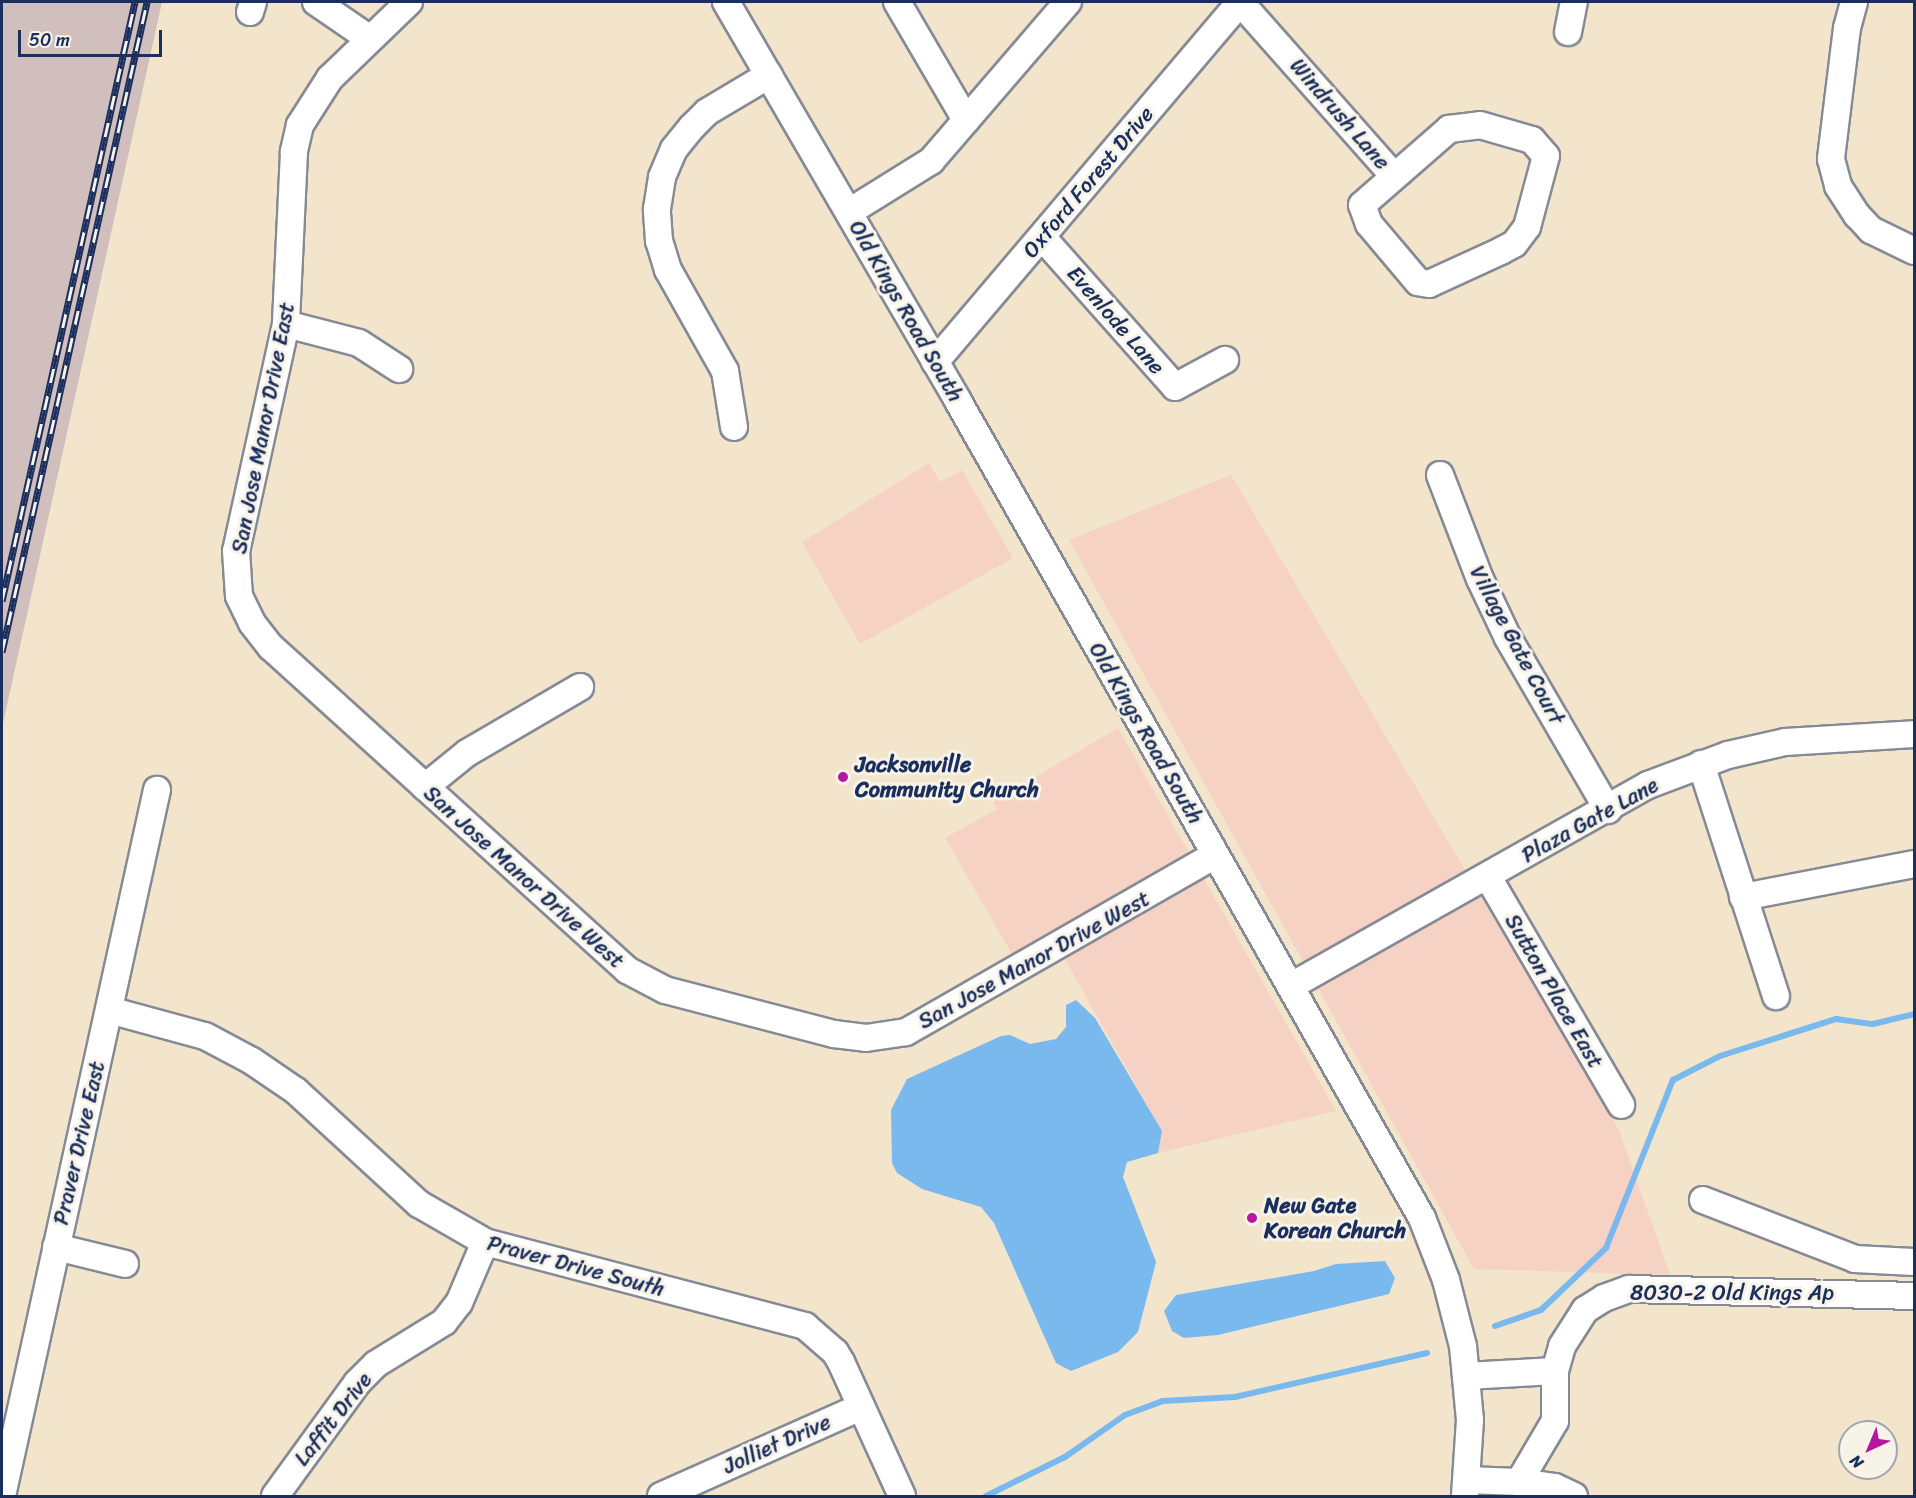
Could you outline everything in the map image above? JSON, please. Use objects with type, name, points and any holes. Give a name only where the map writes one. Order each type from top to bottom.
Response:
[{"type":"street","points":[[316,2],[370,39]]},
{"type":"street","name":"San Jose Manor Drive East","points":[[264,639],[239,596],[236,551],[286,324],[291,279],[291,174],[300,125],[330,78],[408,2]]},
{"type":"street","name":"Old Kings Road South","points":[[726,2],[935,362],[1422,1218],[1446,1280],[1466,1376],[1470,1420],[1466,1488]]},
{"type":"street","points":[[897,2],[966,120]]},
{"type":"street","points":[[849,212],[931,161],[1068,2]]},
{"type":"street","name":"Windrush Lane","points":[[1240,2],[1394,176]]},
{"type":"street","name":"Oxford Forest Drive","points":[[935,362],[1240,2]]},
{"type":"street","points":[[1568,32],[1574,2]]},
{"type":"street","points":[[1854,2],[1847,28],[1831,159],[1838,186],[1857,215],[1871,230],[1914,251]]},
{"type":"street","points":[[734,427],[725,371],[668,270],[659,241],[657,209],[662,177],[674,149],[692,127],[707,112],[768,75]]},
{"type":"street","name":"Windrush Lane","points":[[1480,125],[1532,141],[1546,156],[1527,227],[1514,244],[1429,284],[1418,282],[1369,224],[1362,205],[1394,176],[1449,129],[1480,125]]},
{"type":"street","name":"Evenlode Lane","points":[[1042,237],[1175,387],[1225,360]]},
{"type":"street","points":[[286,324],[359,343],[399,369]]},
{"type":"street","name":"Village Gate Court","points":[[1440,475],[1480,579],[1509,638],[1608,810]]},
{"type":"street","name":"San Jose Manor Drive West","points":[[264,639],[627,970],[665,990],[850,1037],[891,1035],[915,1028],[1215,855]]},
{"type":"street","points":[[425,787],[467,753],[580,687]]},
{"type":"street","name":"Plaza Gate Lane","points":[[1291,986],[1608,810],[1648,785],[1701,764],[1785,742],[1914,734]]},
{"type":"street","points":[[1701,764],[1776,996]]},
{"type":"street","name":"Praver Drive East","points":[[2,1497],[157,790]]},
{"type":"street","points":[[1743,897],[1914,864]]},
{"type":"street","name":"Sutton Place East","points":[[1488,877],[1621,1105]]},
{"type":"street","name":"Praver Drive South","points":[[109,1010],[205,1036],[252,1061],[296,1091],[419,1204],[484,1242],[805,1326],[835,1352],[902,1497]]},
{"type":"street","points":[[1703,1200],[1855,1259],[1914,1262]]},
{"type":"street","name":"Laffit Drive","points":[[275,1497],[357,1383],[376,1364],[444,1322],[459,1303],[484,1242]]},
{"type":"street","points":[[56,1246],[126,1264]]},
{"type":"street","name":"8030-2 Old Kings Ap","points":[[1519,1482],[1555,1421],[1555,1371],[1571,1328],[1585,1310],[1629,1289],[1914,1296]]},
{"type":"street","points":[[1466,1376],[1555,1371]]},
{"type":"street","name":"Jolliet Drive","points":[[661,1497],[861,1407]]},
{"type":"street","points":[[1466,1488],[1519,1482],[1555,1487],[1574,1497]]},
{"type":"shaded area","points":[[2,2],[162,2],[2,728]]},
{"type":"shaded area","points":[[929,463],[940,482],[962,470],[1013,558],[860,644],[802,542]]},
{"type":"shaded area","points":[[1231,475],[1619,1130],[1670,1275],[1474,1269],[1069,540]]},
{"type":"shaded area","points":[[1118,728],[1336,1111],[1158,1153],[1162,1131],[1050,933],[1013,956],[945,838],[997,809],[993,802]]},
{"type":"water","points":[[1076,1000],[1095,1018],[1162,1131],[1158,1153],[1127,1162],[1123,1177],[1156,1262],[1138,1332],[1118,1352],[1071,1371],[1056,1363],[994,1223],[981,1207],[922,1189],[897,1173],[892,1163],[891,1110],[907,1079],[1001,1036],[1010,1035],[1030,1044],[1056,1039],[1066,1027],[1066,1005]]},
{"type":"water","points":[[1385,1261],[1395,1278],[1389,1294],[1218,1335],[1184,1338],[1172,1331],[1164,1311],[1176,1295],[1314,1271],[1336,1264]]},
{"type":"waterway","points":[[1495,1326],[1541,1310],[1606,1248],[1673,1080],[1720,1056],[1836,1019],[1873,1024],[1914,1014]]},
{"type":"waterway","points":[[986,1496],[1065,1457],[1125,1415],[1163,1401],[1235,1397],[1427,1353]]},
{"type":"railway","points":[[2,601],[135,2]]},
{"type":"railway","points":[[2,652],[147,2]]},
{"type":"place","name":"Jacksonville Community Church","points":[[843,777]]},
{"type":"place","name":"New Gate Korean Church","points":[[1252,1218]]}]
